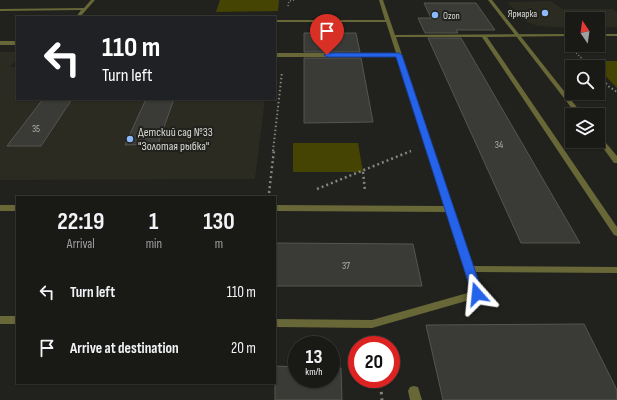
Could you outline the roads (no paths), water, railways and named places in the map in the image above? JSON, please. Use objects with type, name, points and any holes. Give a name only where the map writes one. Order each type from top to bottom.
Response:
[{"type":"street","points":[[79,16],[93,0]]},
{"type":"street","points":[[276,323],[372,324],[477,294],[380,0]]},
{"type":"street","points":[[490,0],[574,108]]},
{"type":"street","points":[[0,10],[84,9]]},
{"type":"street","points":[[276,21],[388,21]]},
{"type":"street","points":[[392,36],[565,35]]},
{"type":"street","points":[[605,35],[617,35]]},
{"type":"street","points":[[483,36],[617,233]]},
{"type":"street","points":[[0,43],[16,43]]},
{"type":"street","points":[[276,55],[399,55]]},
{"type":"street","points":[[605,146],[617,161]]},
{"type":"street","points":[[0,208],[16,208]]},
{"type":"street","points":[[276,208],[449,209]]},
{"type":"street","points":[[469,269],[617,270]]},
{"type":"street","points":[[0,320],[16,320]]},
{"type":"place","name":"Ярмарка","points":[[545,13]]},
{"type":"place","name":"Ozon","points":[[435,15]]},
{"type":"place","name":"Детский сад №33 \"Золотая рыбка\"","points":[[130,139]]}]
